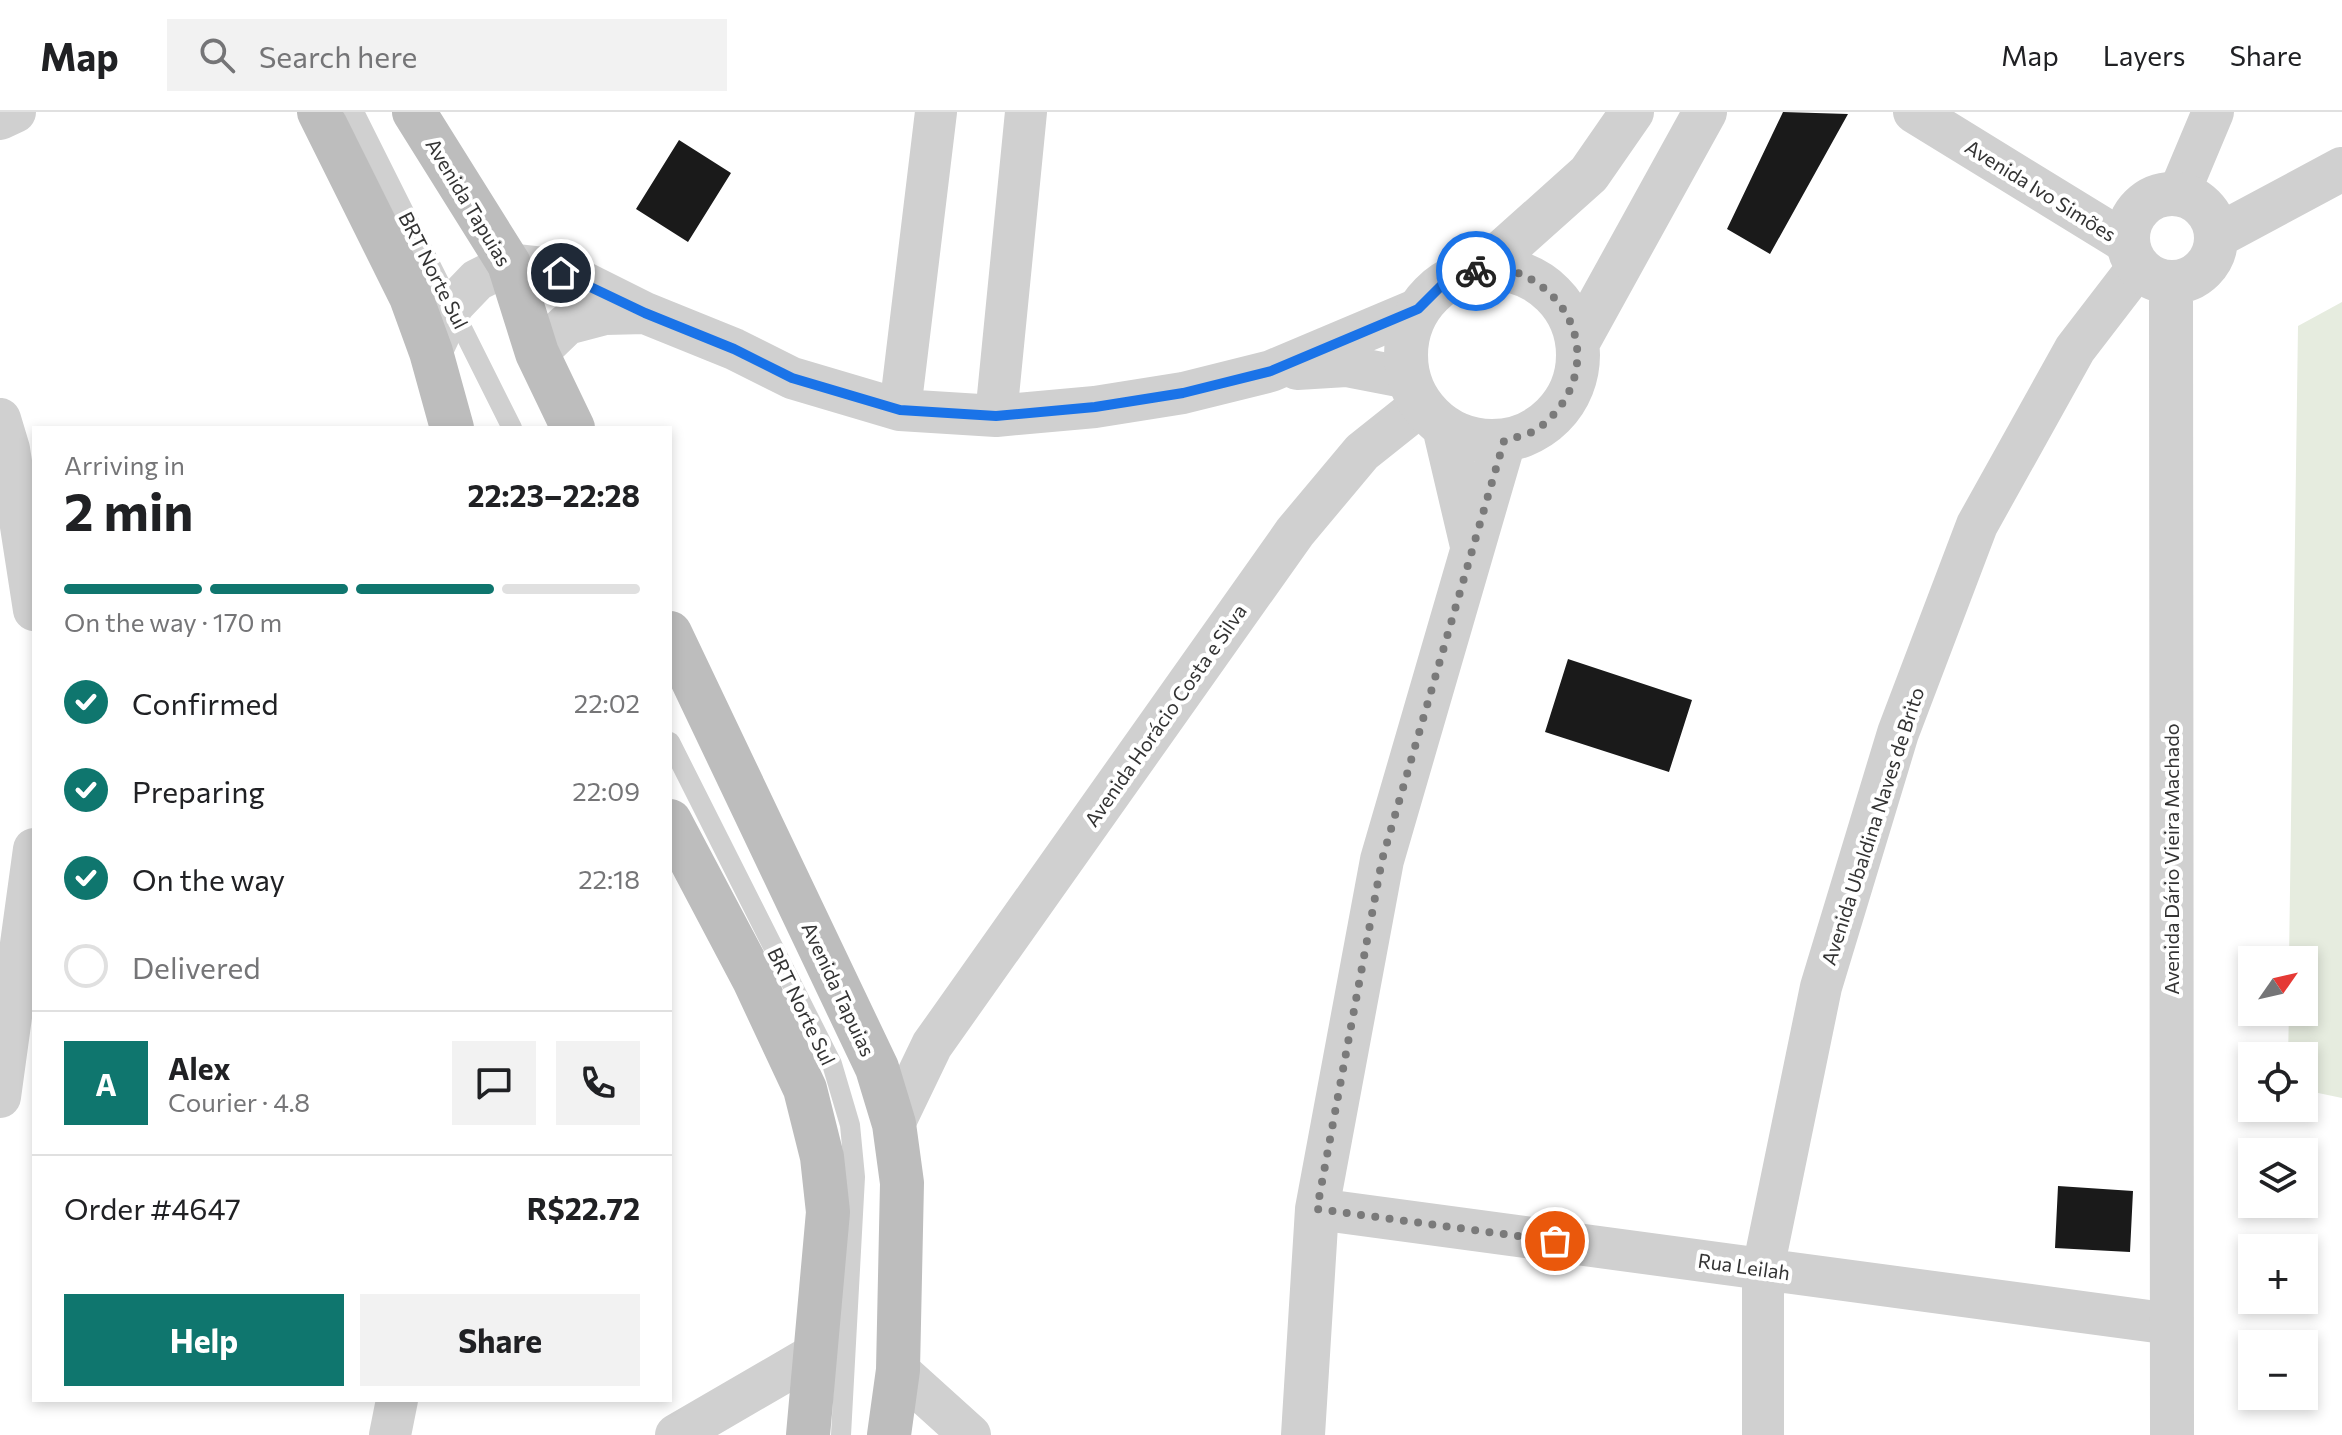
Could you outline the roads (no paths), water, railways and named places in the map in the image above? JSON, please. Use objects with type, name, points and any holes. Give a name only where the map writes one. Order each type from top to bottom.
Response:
[{"type":"main road","points":[[319,112],[411,297],[431,352],[451,426]]},
{"type":"main road","name":"Avenida Tapuias","points":[[414,112],[509,264],[537,353],[572,426]]},
{"type":"main road","name":"Avenida Tapuias","points":[[672,637],[877,1068],[894,1124],[902,1183],[898,1370]]},
{"type":"main road","points":[[672,825],[754,980],[805,1089],[822,1157],[828,1212],[808,1435]]},
{"type":"main road","points":[[889,1435],[898,1370]]},
{"type":"street","points":[[0,119],[15,112]]},
{"type":"street","points":[[900,410],[936,112]]},
{"type":"street","points":[[996,416],[1026,112]]},
{"type":"street","points":[[431,352],[453,305],[477,280],[509,264],[545,268],[577,279],[645,313],[734,349],[792,378],[900,410],[996,416],[1095,407],[1183,393],[1271,371],[1418,309],[1446,281],[1484,268],[1589,174],[1632,112]]},
{"type":"street","points":[[1578,342],[1705,112]]},
{"type":"street","name":"Avenida Ivo Simões","points":[[1914,112],[2145,264]]},
{"type":"street","points":[[2179,193],[2213,112]]},
{"type":"street","points":[[2217,236],[2342,169]]},
{"type":"street","points":[[2179,193],[2198,201],[2212,216],[2217,236],[2211,260],[2194,277],[2145,264],[2132,218],[2152,198],[2179,193]]},
{"type":"street","name":"Avenida Ubaldina Naves de Brito","points":[[1763,1435],[1763,1269],[1821,987],[1898,733],[1977,525],[2075,349],[2145,264]]},
{"type":"street","name":"Avenida Dário Vieira Machado","points":[[2145,264],[2172,1435]]},
{"type":"street","points":[[1271,371],[1346,366],[1424,403],[1472,439],[1504,441],[1536,430],[1562,407],[1576,376],[1578,342],[1567,311],[1545,286],[1516,271],[1484,268]]},
{"type":"street","points":[[1418,309],[1405,347],[1472,548]]},
{"type":"street","points":[[537,353],[567,324],[605,314],[645,313]]},
{"type":"street","name":"Avenida Horácio Costa e Silva","points":[[894,1124],[932,1045],[1295,532],[1362,452],[1424,403]]},
{"type":"street","points":[[0,419],[9,449],[32,597]]},
{"type":"street","points":[[1303,1435],[1317,1209],[1382,860],[1504,441]]},
{"type":"street","points":[[10,1081],[32,868]]},
{"type":"street","points":[[877,1068],[932,1045]]},
{"type":"street","name":"Rua Leilah","points":[[1317,1209],[2171,1324]]},
{"type":"street","points":[[676,1435],[817,1353]]},
{"type":"street","points":[[898,1370],[970,1435]]},
{"type":"street","points":[[390,1435],[397,1402]]},
{"type":"lane","name":"BRT Norte Sul","points":[[354,112],[511,426]]},
{"type":"lane","name":"BRT Norte Sul","points":[[672,746],[832,1064],[850,1125],[855,1177],[841,1435]]}]
